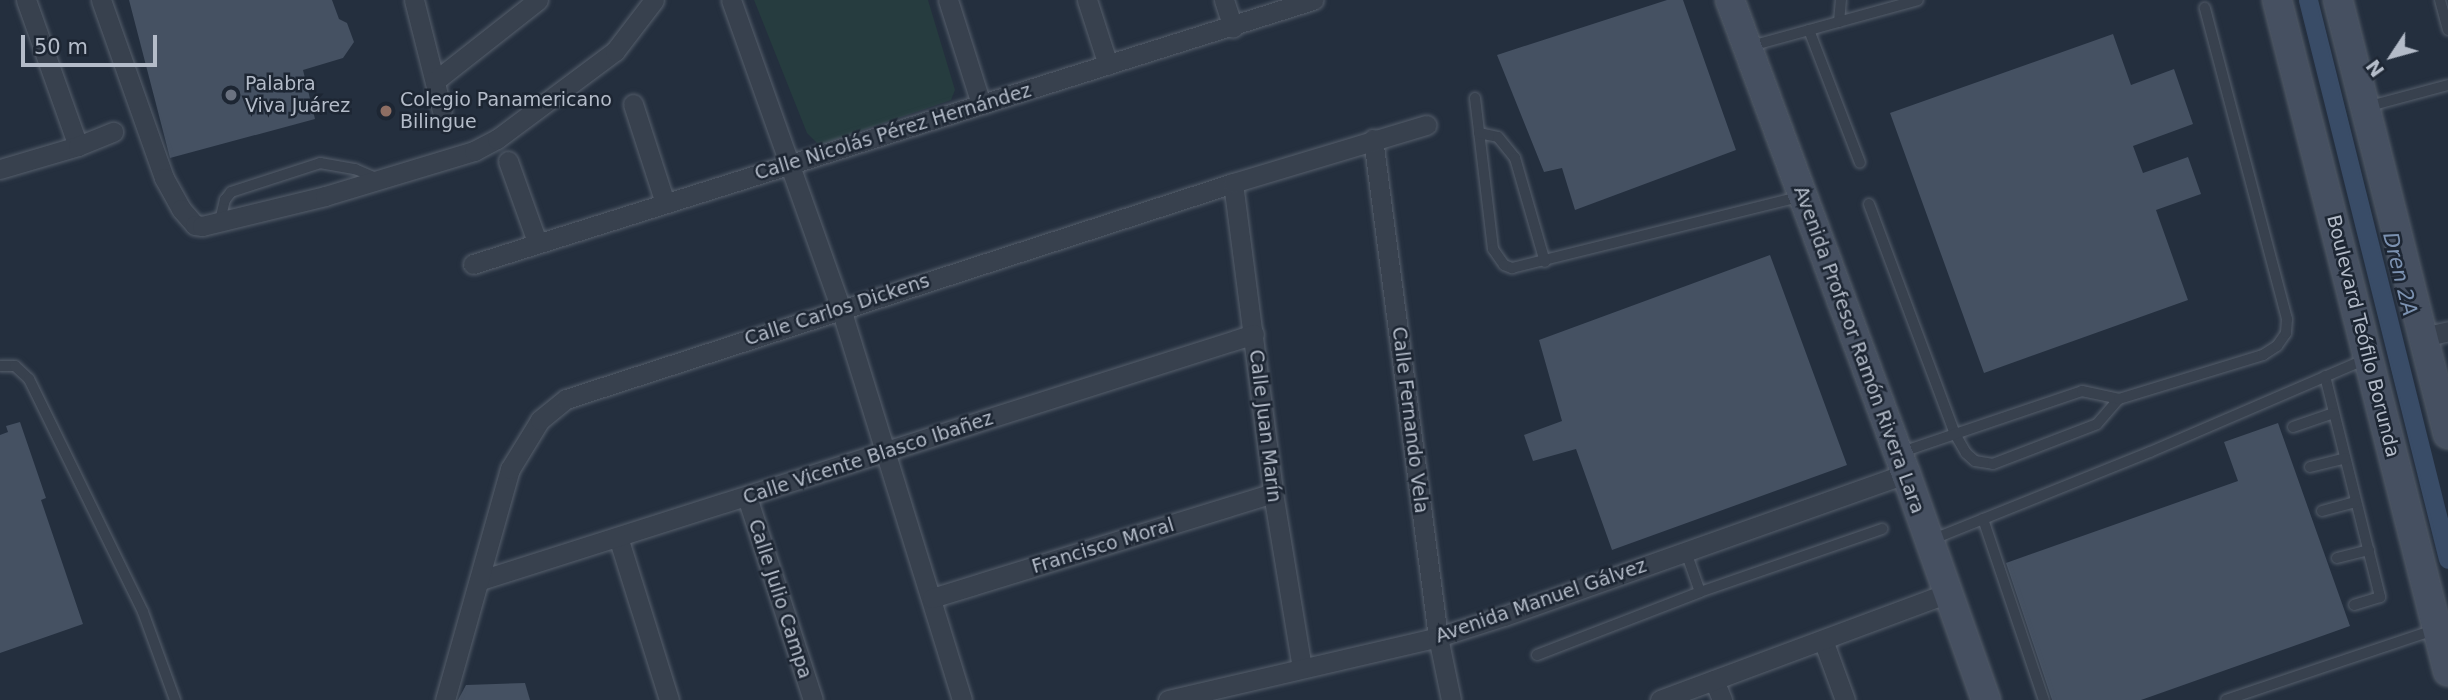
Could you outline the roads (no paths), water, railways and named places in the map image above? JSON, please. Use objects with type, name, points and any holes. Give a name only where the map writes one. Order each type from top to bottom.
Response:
[{"type":"main road","name":"Avenida Profesor Ramón Rivera Lara","points":[[1730,0],[1902,463],[1986,700]]},
{"type":"main road","name":"Boulevard Teófilo Borunda","points":[[2277,0],[2448,672]]},
{"type":"main road","points":[[2338,0],[2365,107],[2435,334],[2448,434]]},
{"type":"street","points":[[26,0],[78,146]]},
{"type":"street","points":[[101,0],[164,178],[181,209],[195,225],[211,224],[380,180],[474,151],[498,139],[615,51],[654,0]]},
{"type":"street","points":[[414,0],[442,111]]},
{"type":"street","points":[[435,81],[538,0]]},
{"type":"street","points":[[731,0],[841,309],[962,700]]},
{"type":"street","points":[[947,0],[981,104]]},
{"type":"street","points":[[1087,0],[1108,65]]},
{"type":"street","points":[[1224,0],[1233,28]]},
{"type":"street","name":"Calle Nicolás Pérez Hernández","points":[[473,264],[790,163],[1233,28],[1313,0]]},
{"type":"street","points":[[633,104],[665,203]]},
{"type":"street","name":"Calle Carlos Dickens","points":[[445,700],[481,580],[510,469],[523,443],[551,409],[566,399],[1233,183],[1426,125]]},
{"type":"street","points":[[0,169],[78,146],[113,132]]},
{"type":"street","name":"Calle Fernando Vela","points":[[1373,139],[1438,637],[1451,700]]},
{"type":"street","points":[[508,161],[537,242]]},
{"type":"street","name":"Calle Juan Marín","points":[[1233,183],[1273,493],[1302,668]]},
{"type":"street","name":"Calle Vicente Blasco Ibañez","points":[[481,580],[1254,334]]},
{"type":"street","name":"Avenida Manuel Gálvez","points":[[1168,700],[1438,637],[1686,552],[1902,463]]},
{"type":"street","name":"Francisco Moral","points":[[932,598],[1273,493]]},
{"type":"street","name":"Calle Julio Campa","points":[[747,497],[813,700]]},
{"type":"street","points":[[618,537],[669,700]]},
{"type":"street","points":[[1660,700],[1948,593]]},
{"type":"street","points":[[1823,640],[1845,700]]},
{"type":"street","points":[[1714,680],[1722,700]]},
{"type":"lane","points":[[1839,22],[1840,0]]},
{"type":"lane","points":[[1747,47],[1918,0]]},
{"type":"lane","points":[[2440,0],[2448,30]]},
{"type":"lane","points":[[1902,463],[1955,434],[2082,391],[2119,399],[2263,355],[2277,346],[2287,333],[2287,319],[2205,8]]},
{"type":"lane","points":[[1809,30],[1860,163]]},
{"type":"lane","points":[[2365,107],[2448,85]]},
{"type":"lane","points":[[1475,98],[1493,249],[1498,259],[1513,268],[1802,196]]},
{"type":"lane","points":[[1479,133],[1499,138],[1515,158],[1545,262]]},
{"type":"lane","points":[[211,224],[231,192],[320,163],[355,169],[380,180]]},
{"type":"lane","points":[[1869,204],[1955,434],[1975,461],[1993,464],[2097,424],[2119,399]]},
{"type":"lane","points":[[1930,540],[2368,358]]},
{"type":"lane","points":[[0,366],[15,366],[29,379],[143,612],[175,700]]},
{"type":"lane","points":[[2325,376],[2380,597],[2354,605]]},
{"type":"lane","points":[[2293,427],[2334,413]]},
{"type":"lane","points":[[2310,467],[2345,458]]},
{"type":"lane","points":[[2322,511],[2356,502]]},
{"type":"lane","points":[[1983,519],[2044,700]]},
{"type":"lane","points":[[1537,655],[1700,592],[1882,529]]},
{"type":"lane","points":[[2337,558],[2368,550]]},
{"type":"lane","points":[[1686,552],[1700,592]]},
{"type":"lane","points":[[2226,700],[2438,628]]},
{"type":"waterway","name":"Dren 2A","points":[[2308,0],[2448,559]]},
{"type":"place","name":"Palabra Viva Juárez","points":[[231,95]]},
{"type":"place","name":"Colegio Panamericano Bilingue","points":[[386,111]]}]
